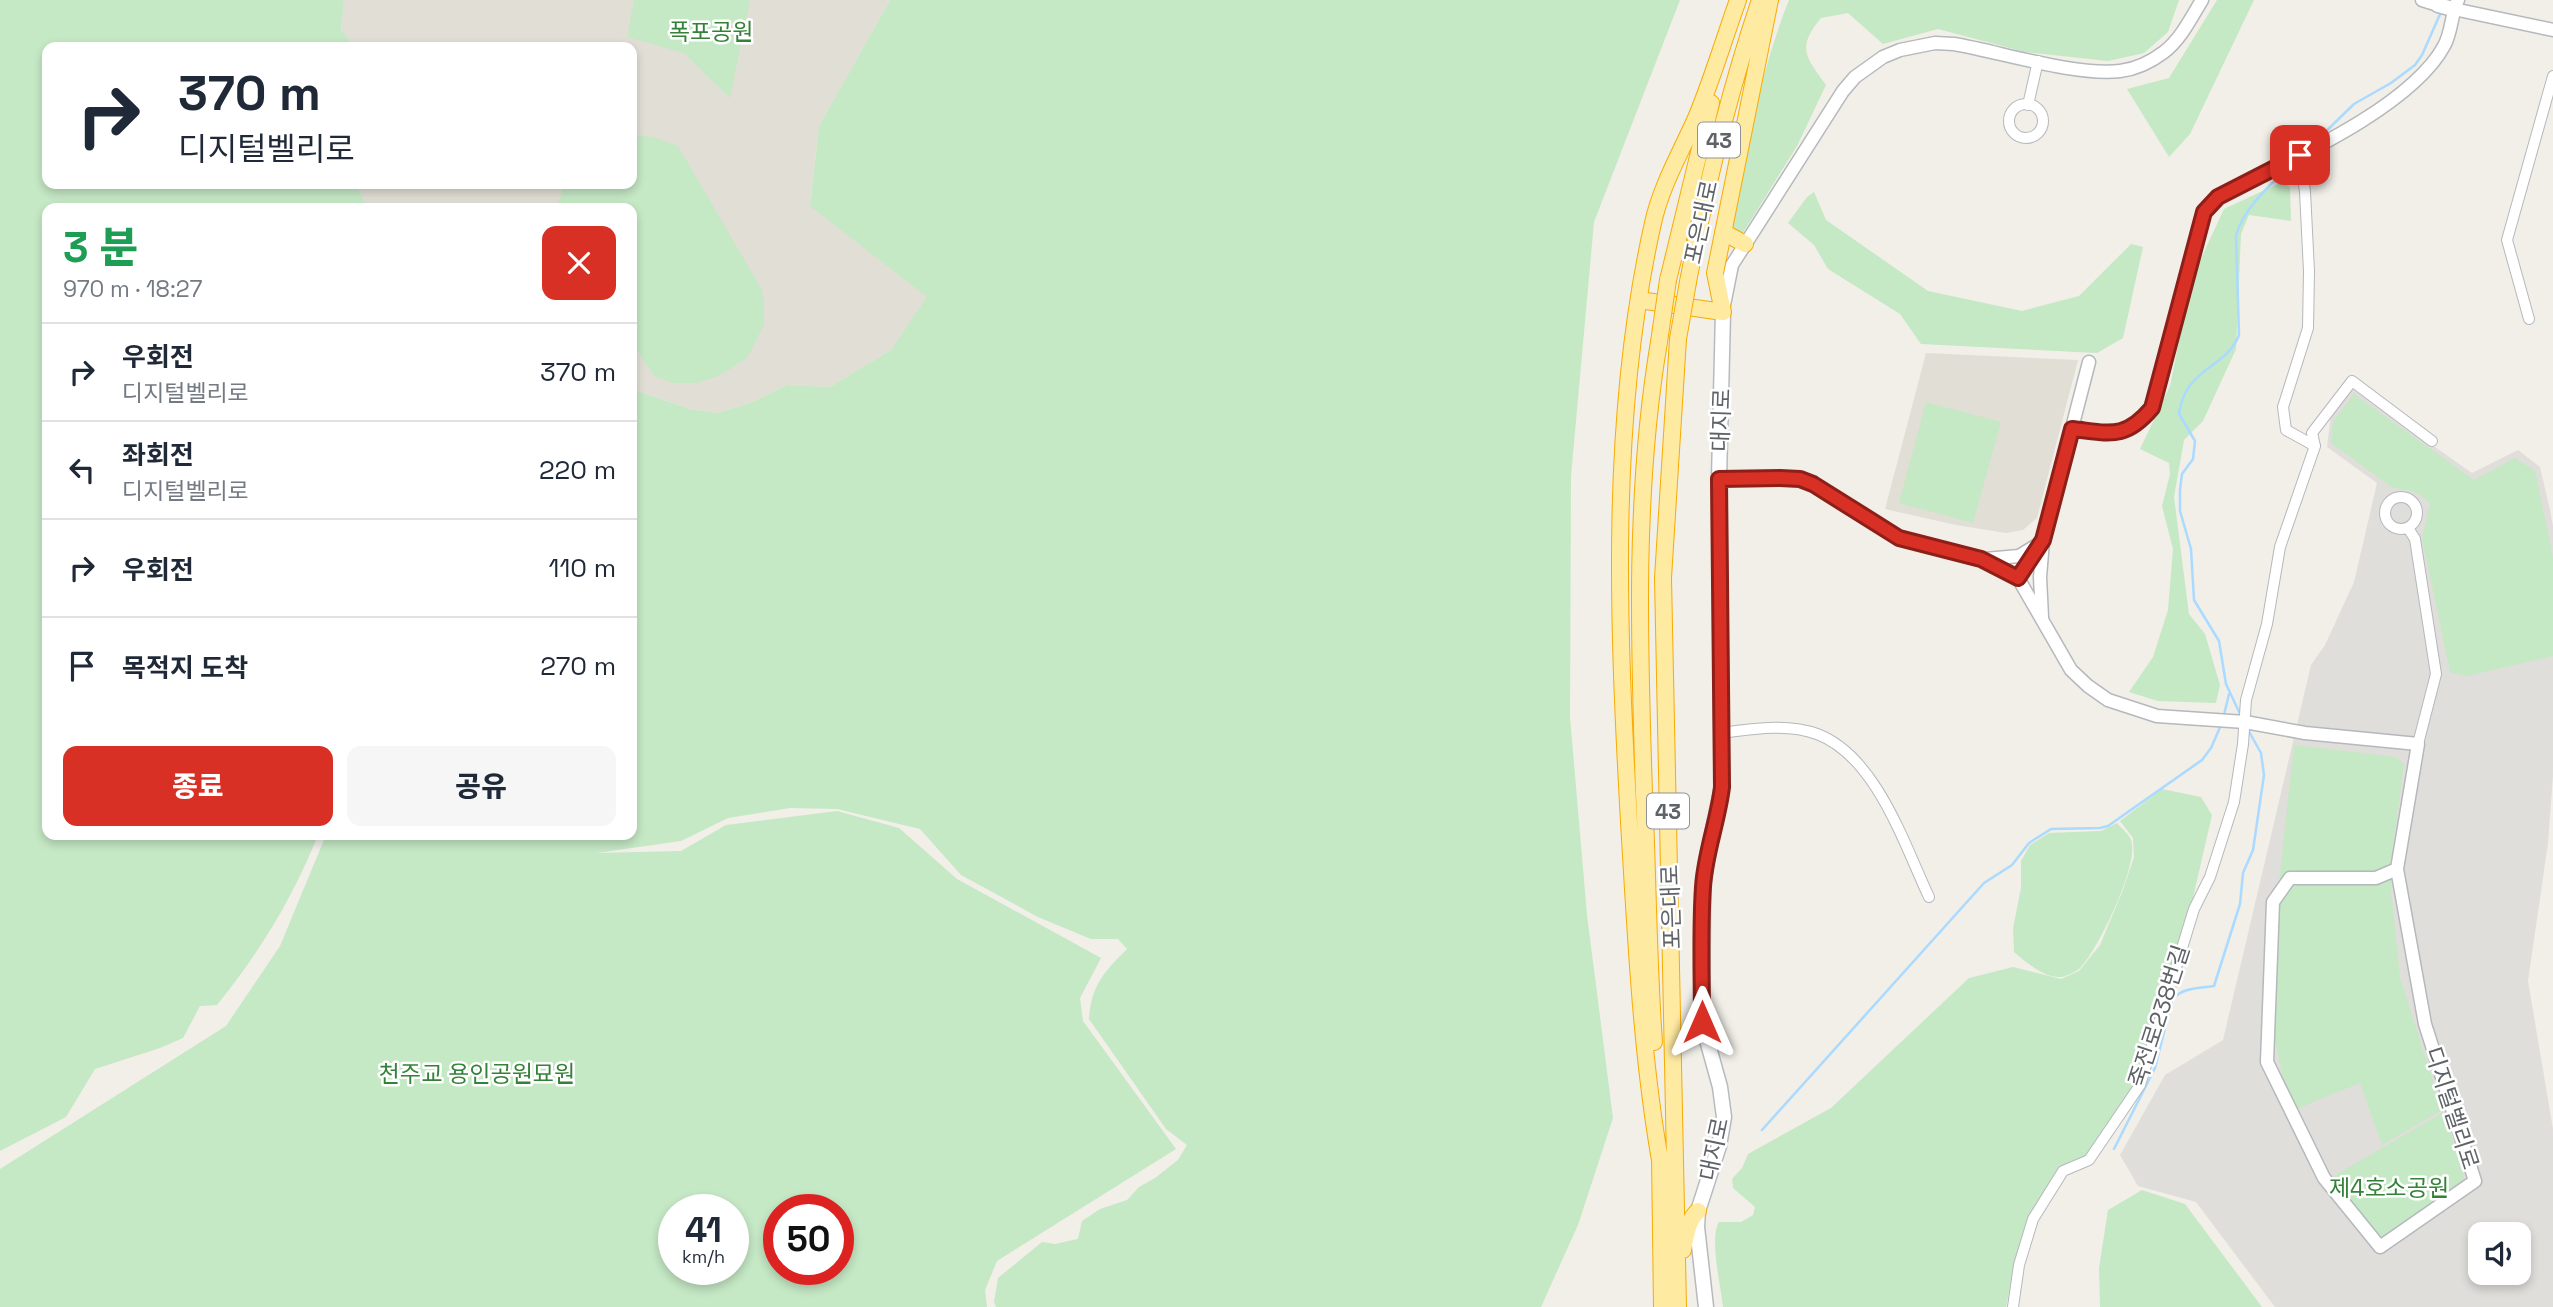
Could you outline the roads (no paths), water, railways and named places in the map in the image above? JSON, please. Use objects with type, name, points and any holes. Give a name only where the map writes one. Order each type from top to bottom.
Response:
[{"type":"highway","name":"포은대로","points":[[1662,1307],[1661,1166],[1651,993],[1639,660],[1640,556],[1648,406],[1668,280],[1704,127],[1739,0]]},
{"type":"highway","points":[[1661,1166],[1640,1007],[1620,644],[1620,541],[1626,402],[1653,219],[1697,114],[1739,0]]},
{"type":"highway","name":"포은대로","points":[[1678,1307],[1663,578],[1678,339],[1704,196],[1760,0]]},
{"type":"highway","points":[[1639,300],[1723,312],[1715,272],[1770,0]]},
{"type":"highway","points":[[1723,232],[1745,244]]},
{"type":"highway","points":[[1676,1283],[1687,1229],[1698,1211]]},
{"type":"main road","name":"대지로","points":[[1706,1307],[1698,1244],[1698,1211],[1719,1146],[1724,1116],[1720,1087],[1702,1022],[1703,888],[1722,787],[1719,479],[1723,312]]},
{"type":"street","name":"대지로","points":[[1723,312],[1732,265],[1843,91],[1855,77],[1876,61],[1900,50],[1935,43],[1962,45],[2104,72],[2137,67],[2152,61],[2167,50],[2202,0]]},
{"type":"street","points":[[2422,0],[2553,30]]},
{"type":"street","points":[[2072,429],[2125,432],[2138,425],[2152,408],[2204,212],[2218,197],[2300,158],[2318,144],[2376,112],[2406,91],[2445,45],[2450,5]]},
{"type":"street","points":[[2028,105],[2038,61]]},
{"type":"street","points":[[2529,319],[2507,240],[2553,76]]},
{"type":"street","points":[[2028,105],[2038,110],[2046,124],[2030,138],[2020,137],[2012,131],[2010,115],[2018,107],[2028,105]]},
{"type":"street","points":[[2300,158],[2309,271],[2308,328],[2283,407],[2286,430],[2315,446]]},
{"type":"street","points":[[2042,621],[2040,577],[2043,540],[2089,362]]},
{"type":"street","name":"죽전로238번길","points":[[2013,1307],[2020,1265],[2033,1219],[2063,1171],[2090,1160],[2140,1085],[2194,908],[2210,877],[2234,802],[2246,700],[2267,624],[2280,547],[2315,446],[2312,433],[2352,381],[2432,441]]},
{"type":"street","points":[[1719,479],[1800,479],[1813,484],[1899,538],[1981,559],[2018,578],[2071,670],[2088,687],[2108,700],[2157,716],[2245,723],[2305,733],[2418,744],[2436,674],[2415,538],[2408,528]]},
{"type":"street","points":[[1981,559],[2020,556],[2043,540]]},
{"type":"street","points":[[2018,578],[2043,540]]},
{"type":"street","points":[[1721,733],[1760,727],[1789,729],[1815,733],[1837,744],[1860,765],[1877,790],[1929,897]]},
{"type":"street","name":"디지털벨리로","points":[[2397,869],[2375,878],[2290,878],[2273,902],[2267,1062],[2324,1178],[2380,1247],[2475,1181],[2425,1024],[2397,869],[2418,744]]},
{"type":"waterway","points":[[2315,142],[2354,104],[2391,83],[2415,65],[2441,12]]},
{"type":"waterway","points":[[2241,716],[2226,684],[2219,641],[2194,600],[2191,549],[2180,511],[2180,490],[2182,474],[2193,459],[2195,441],[2179,414],[2189,387],[2197,377],[2225,355],[2239,335],[2236,235],[2251,207],[2288,168]]},
{"type":"waterway","points":[[2224,715],[2229,694]]},
{"type":"waterway","points":[[1762,1130],[1984,883],[2012,865],[2029,843],[2051,829],[2108,826],[2202,760],[2211,748],[2221,725]]},
{"type":"waterway","points":[[2114,1149],[2155,1068],[2172,1000],[2186,990],[2214,986],[2240,904],[2243,873],[2253,850],[2264,775],[2261,753],[2247,728]]},
{"type":"park label","name":"폭포공원","points":[[711,32]]},
{"type":"park label","name":"천주교 용인공원묘원","points":[[477,1074]]},
{"type":"park label","name":"제4호소공원","points":[[2389,1188]]}]
